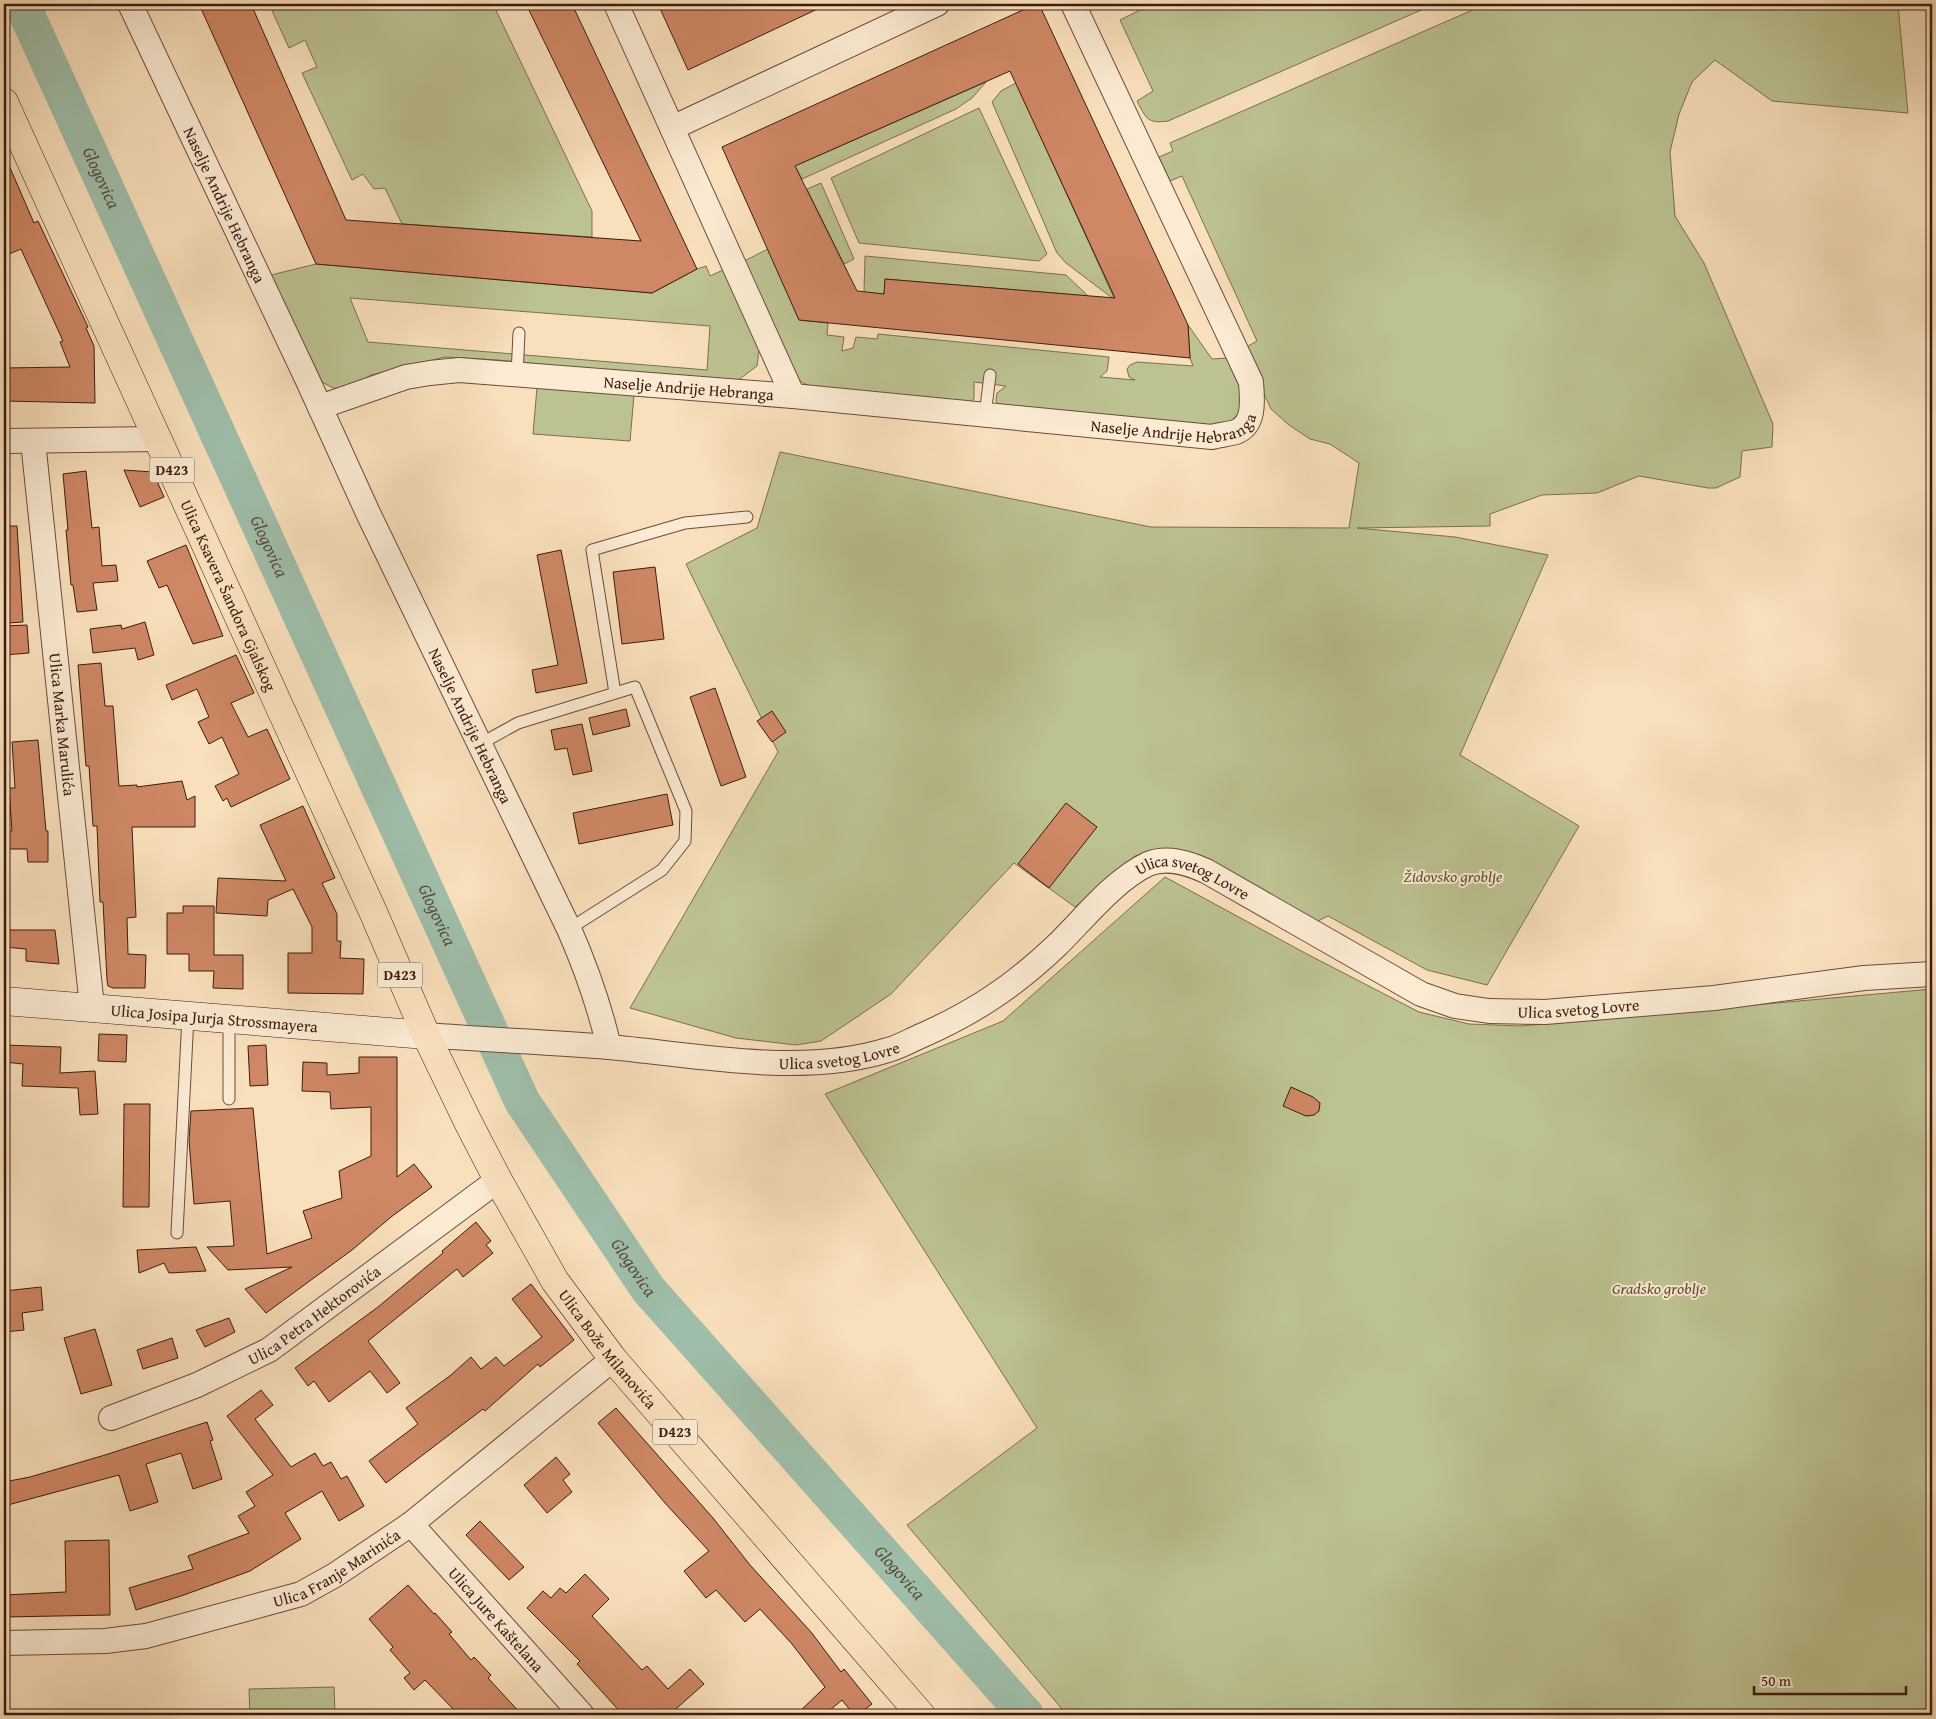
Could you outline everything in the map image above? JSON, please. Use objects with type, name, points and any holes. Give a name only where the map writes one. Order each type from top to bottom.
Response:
[{"type":"main road","name":"Ulica Ksavera Šandora Gjalskog","points":[[4,102],[374,914],[426,1035]]},
{"type":"main road","name":"Ulica Josipa Jurja Strossmayera","points":[[4,1000],[426,1035]]},
{"type":"main road","name":"Ulica Bože Milanovića","points":[[426,1035],[498,1180],[555,1280],[612,1359],[921,1715]]},
{"type":"street","name":"Naselje Andrije Hebranga","points":[[130,4],[368,513],[569,929],[589,975],[602,1016],[609,1047]]},
{"type":"street","name":"Naselje Andrije Hebranga","points":[[616,4],[793,396]]},
{"type":"street","points":[[672,128],[937,4]]},
{"type":"street","name":"Naselje Andrije Hebranga","points":[[320,407],[406,377],[430,372],[459,370],[793,396],[1212,437],[1238,431],[1248,422],[1252,408],[1251,382],[1073,4]]},
{"type":"street","points":[[4,441],[158,439]]},
{"type":"street","name":"Ulica Marka Marulića","points":[[33,441],[92,1007]]},
{"type":"street","name":"Ulica svetog Lovre","points":[[426,1035],[609,1047],[766,1062],[856,1058],[889,1050],[971,1012],[1016,982],[1056,946],[1113,889],[1150,864],[1165,861],[1187,862],[1206,871],[1421,994],[1455,1006],[1489,1011],[1554,1012],[1714,998],[1864,978],[1932,974]]},
{"type":"street","name":"Ulica Petra Hektorovića","points":[[111,1418],[197,1385],[269,1350],[498,1180]]},
{"type":"street","name":"Ulica Franje Marinića","points":[[4,1643],[105,1642],[146,1636],[302,1594],[411,1524],[612,1359]]},
{"type":"street","name":"Ulica Jure Kaštelana","points":[[411,1524],[582,1715]]},
{"type":"lane","points":[[517,375],[520,332]]},
{"type":"lane","points":[[985,415],[990,375]]},
{"type":"lane","points":[[615,694],[592,550],[685,523],[747,516]]},
{"type":"lane","points":[[480,744],[518,723],[635,687],[686,811],[685,841],[662,870],[569,929]]},
{"type":"lane","points":[[176,1233],[188,1016]]},
{"type":"lane","points":[[229,1019],[229,1099]]},
{"type":"green space","points":[[269,4],[493,4],[592,211],[592,237],[402,224],[385,188],[374,189],[363,174],[352,180],[302,73],[317,67],[305,40],[289,48]]},
{"type":"green space","points":[[1152,4],[1435,4],[1168,121],[1156,122],[1145,116],[1137,101],[1153,91],[1120,20]]},
{"type":"green space","name":"Židovsko groblje","points":[[1486,4],[1898,4],[1908,113],[1772,101],[1715,60],[1692,82],[1679,114],[1670,152],[1675,216],[1704,263],[1773,424],[1772,447],[1742,451],[1740,477],[1716,488],[1708,488],[1639,476],[1597,493],[1542,495],[1490,514],[1490,526],[1357,528],[1455,537],[1548,555],[1460,755],[1579,826],[1487,985],[1427,970],[1328,916],[1316,922],[1202,856],[1180,850],[1157,850],[1135,856],[1075,907],[1014,863],[891,994],[821,1041],[796,1045],[736,1038],[630,1008],[778,752],[686,564],[757,528],[780,452],[1151,527],[1349,528],[1359,463],[1330,444],[1310,439],[1289,425],[1271,409],[1243,349],[1257,341],[1182,176],[1170,181],[1159,157],[1173,151],[1170,143]]},
{"type":"green space","points":[[986,82],[972,98],[956,109],[802,179],[795,166]]},
{"type":"green space","points":[[1016,83],[1115,300],[1066,263],[1057,253],[992,102],[1001,91]]},
{"type":"green space","points":[[979,108],[1047,254],[1039,261],[859,243],[831,178]]},
{"type":"green space","points":[[821,183],[854,259],[844,264],[807,189]]},
{"type":"green space","points":[[768,249],[799,320],[828,323],[827,335],[844,337],[842,351],[853,348],[856,337],[877,339],[878,334],[1109,357],[1107,371],[1100,377],[1135,380],[1129,377],[1127,369],[1130,365],[1137,362],[1193,366],[1190,358],[1188,325],[1212,359],[1228,358],[1240,387],[1242,405],[1239,413],[1232,420],[1221,426],[998,406],[996,400],[997,393],[1006,386],[974,382],[974,399],[969,403],[820,390],[803,383],[797,378],[742,262]]},
{"type":"green space","points":[[865,256],[1066,275],[1088,296],[885,279],[884,294],[864,292]]},
{"type":"green space","points":[[316,264],[652,293],[706,266],[710,276],[723,270],[760,342],[757,366],[737,381],[701,381],[499,360],[445,357],[371,375],[347,388],[333,388],[322,382],[271,275]],"holes":[[[350,298],[710,326],[707,370],[368,342]]]},
{"type":"green space","points":[[537,387],[634,395],[630,441],[533,434]]},
{"type":"green space","name":"Gradsko groblje","points":[[1165,877],[1419,1012],[1469,1024],[1521,1026],[1932,989],[1932,1715],[1067,1715],[907,1525],[1037,1428],[825,1094],[1003,1021]]},
{"type":"green space","points":[[334,1687],[335,1715],[250,1715],[249,1689]]},
{"type":"building","points":[[199,4],[251,4],[346,220],[641,241],[526,4],[572,4],[697,269],[652,293],[316,264]]},
{"type":"building","points":[[658,4],[828,4],[688,70]]},
{"type":"building","points":[[1039,4],[1188,325],[1190,358],[799,320],[722,147]],"holes":[[[1010,71],[1115,298],[885,279],[884,294],[857,291],[795,166]]]},
{"type":"building","points":[[4,154],[34,223],[38,221],[88,327],[86,328],[94,346],[95,403],[4,401],[4,368],[70,367],[60,342],[63,341],[21,249],[4,256]]},
{"type":"building","points":[[124,470],[153,472],[164,497],[140,507]]},
{"type":"building","points":[[86,471],[92,528],[99,527],[102,566],[116,565],[118,581],[93,583],[97,610],[77,612],[73,585],[71,585],[63,474]]},
{"type":"building","points":[[4,526],[17,526],[23,622],[8,623],[4,580]]},
{"type":"building","points":[[186,545],[223,636],[193,644],[167,585],[159,588],[147,561]]},
{"type":"building","points":[[561,550],[587,683],[536,693],[532,670],[558,665],[537,555]]},
{"type":"building","points":[[655,567],[664,639],[622,644],[613,572]]},
{"type":"building","points":[[145,622],[154,655],[138,660],[135,648],[93,653],[90,629],[121,625],[122,629]]},
{"type":"building","points":[[27,625],[29,653],[4,655],[4,626]]},
{"type":"building","points":[[236,655],[254,693],[231,703],[248,737],[267,729],[290,779],[231,807],[227,798],[223,801],[215,786],[239,774],[222,737],[209,744],[198,722],[209,717],[197,689],[172,700],[166,685]]},
{"type":"building","points":[[101,663],[105,706],[113,706],[119,786],[137,785],[137,787],[182,781],[187,800],[195,796],[195,827],[132,827],[136,917],[127,918],[128,954],[146,955],[145,988],[113,988],[108,986],[107,980],[103,902],[100,902],[97,826],[93,826],[89,766],[86,766],[78,665]]},
{"type":"building","points":[[715,688],[746,777],[721,786],[690,697]]},
{"type":"building","points":[[626,709],[630,726],[593,735],[589,718]]},
{"type":"building","points":[[772,711],[786,732],[772,742],[757,721]]},
{"type":"building","points":[[582,724],[592,771],[573,775],[567,748],[555,750],[551,730]]},
{"type":"building","points":[[38,740],[46,831],[48,831],[48,862],[28,862],[27,849],[4,849],[4,831],[12,831],[9,788],[15,788],[12,742]]},
{"type":"building","points":[[667,794],[673,825],[579,844],[573,813]]},
{"type":"building","points":[[1066,803],[1097,827],[1049,888],[1018,864]]},
{"type":"building","points":[[303,806],[335,878],[322,883],[337,914],[337,941],[341,941],[340,958],[364,959],[363,994],[288,993],[288,953],[312,953],[312,927],[293,889],[268,900],[267,916],[216,913],[218,878],[286,881],[260,825]]},
{"type":"building","points":[[183,906],[214,906],[214,955],[243,955],[243,989],[213,988],[214,971],[189,971],[189,954],[167,954],[167,913],[183,913]]},
{"type":"building","points":[[4,930],[55,930],[59,964],[26,961],[26,949],[4,947]]},
{"type":"building","points":[[99,1034],[127,1035],[126,1062],[98,1061]]},
{"type":"building","points":[[4,1045],[61,1047],[60,1073],[95,1071],[98,1114],[80,1115],[78,1088],[22,1086],[23,1064],[4,1062]]},
{"type":"building","points":[[266,1045],[268,1085],[250,1086],[248,1046]]},
{"type":"building","points":[[359,1057],[397,1057],[397,1177],[414,1164],[432,1187],[391,1217],[352,1250],[266,1313],[245,1289],[292,1267],[228,1270],[207,1247],[234,1246],[230,1201],[194,1204],[189,1140],[191,1111],[253,1108],[267,1254],[312,1238],[303,1211],[342,1198],[339,1171],[371,1156],[371,1107],[331,1109],[330,1092],[302,1091],[303,1062],[327,1063],[327,1075],[359,1073]]},
{"type":"building","points":[[1291,1087],[1313,1097],[1320,1103],[1319,1111],[1314,1115],[1306,1116],[1283,1106]]},
{"type":"building","points":[[124,1104],[150,1104],[149,1207],[123,1207]]},
{"type":"building","points":[[476,1222],[491,1241],[486,1245],[493,1253],[463,1277],[457,1269],[368,1341],[400,1383],[387,1393],[370,1371],[329,1402],[314,1381],[308,1386],[295,1368],[378,1307],[443,1253],[442,1251]]},
{"type":"building","points":[[196,1247],[206,1271],[169,1273],[164,1263],[139,1273],[137,1250]]},
{"type":"building","points":[[531,1284],[574,1340],[540,1367],[538,1364],[485,1411],[483,1409],[386,1483],[369,1461],[418,1424],[406,1408],[451,1375],[471,1357],[481,1369],[496,1357],[504,1366],[542,1337],[512,1299]]},
{"type":"building","points":[[41,1287],[43,1310],[22,1313],[24,1330],[4,1332],[4,1291]]},
{"type":"building","points":[[229,1318],[235,1332],[205,1347],[196,1330]]},
{"type":"building","points":[[95,1329],[112,1385],[81,1394],[64,1338]]},
{"type":"building","points":[[172,1338],[178,1358],[143,1369],[137,1350]]},
{"type":"building","points":[[261,1390],[273,1405],[255,1419],[291,1467],[315,1453],[323,1466],[331,1462],[341,1479],[347,1476],[364,1506],[339,1521],[322,1491],[285,1513],[301,1539],[250,1571],[136,1610],[129,1588],[193,1569],[188,1556],[249,1533],[238,1516],[255,1506],[246,1492],[273,1475],[227,1416]]},
{"type":"building","points":[[616,1408],[713,1518],[750,1565],[811,1632],[841,1672],[844,1669],[872,1704],[857,1715],[854,1715],[842,1700],[824,1715],[796,1715],[825,1687],[792,1644],[760,1609],[745,1622],[716,1590],[706,1598],[684,1571],[709,1551],[665,1503],[598,1423]]},
{"type":"building","points":[[207,1422],[213,1440],[210,1441],[222,1479],[193,1489],[181,1453],[146,1464],[158,1502],[130,1511],[119,1475],[4,1506],[4,1482],[30,1477],[105,1455]]},
{"type":"building","points":[[556,1457],[570,1474],[563,1480],[572,1492],[547,1513],[524,1485]]},
{"type":"building","points":[[480,1521],[524,1567],[509,1580],[466,1535]]},
{"type":"building","points":[[109,1540],[110,1615],[4,1617],[4,1595],[66,1592],[65,1541]]},
{"type":"building","points":[[585,1574],[609,1599],[592,1616],[642,1670],[647,1666],[668,1689],[690,1669],[704,1684],[669,1715],[623,1715],[577,1664],[580,1661],[527,1608],[543,1591],[551,1598],[560,1588],[566,1593]]},
{"type":"building","points":[[408,1585],[452,1632],[449,1634],[471,1660],[474,1657],[491,1675],[488,1678],[522,1715],[459,1715],[425,1680],[414,1690],[404,1678],[410,1673],[390,1650],[393,1647],[369,1619]]},
{"type":"waterway","name":"Glogovica","points":[[22,4],[522,1101],[648,1289],[1026,1715]]}]
